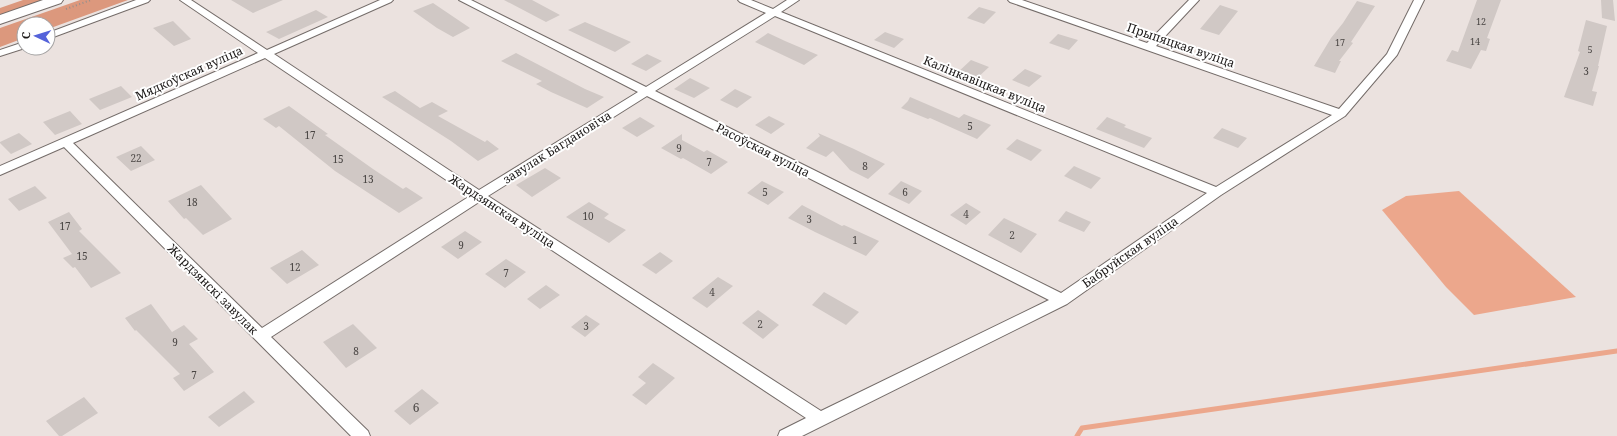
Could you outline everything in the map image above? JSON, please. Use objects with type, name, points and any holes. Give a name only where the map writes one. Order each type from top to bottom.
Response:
[{"type":"main road","points":[[0,20],[56,0]]},
{"type":"street","points":[[56,33],[146,0]]},
{"type":"street","name":"Жардзянская вуліца","points":[[185,0],[479,196],[820,419]]},
{"type":"street","name":"Мядкоўская вуліца","points":[[0,170],[388,0]]},
{"type":"street","name":"Расоўская вуліца","points":[[464,0],[1062,300]]},
{"type":"street","name":"Калінкавіцкая вуліца","points":[[743,0],[1217,192]]},
{"type":"street","name":"завулак Багдановіча","points":[[261,336],[479,196],[794,0]]},
{"type":"street","name":"Прыпяцкая вуліца","points":[[1014,0],[1340,114]]},
{"type":"street","points":[[1149,47],[1194,0]]},
{"type":"street","name":"Бабруйская вуліца","points":[[786,436],[1062,300],[1217,192],[1340,114],[1392,55],[1419,0]]},
{"type":"street","points":[[0,54],[16,48]]},
{"type":"street","name":"Жардзянскі завулак","points":[[65,142],[362,436]]},
{"type":"shaded area","points":[[23,0],[47,0],[0,16],[0,8]]},
{"type":"shaded area","points":[[80,0],[128,0],[56,26],[56,16],[34,16]]},
{"type":"shaded area","points":[[16,22],[16,41],[0,47],[0,28]]},
{"type":"shaded area","points":[[1459,191],[1576,297],[1474,315],[1446,287],[1382,210],[1406,196]]},
{"type":"building","points":[[231,0],[283,0],[253,13]]},
{"type":"building","points":[[504,0],[532,0],[560,15],[546,22]]},
{"type":"building","points":[[1477,0],[1501,0],[1487,38],[1490,39],[1486,51],[1481,50],[1471,69],[1446,61],[1452,50],[1458,52]]},
{"type":"building","points":[[1601,0],[1613,0],[1615,21],[1602,18]]},
{"type":"building","points":[[1357,1],[1375,6],[1351,42],[1353,43],[1339,61],[1341,61],[1335,73],[1314,66],[1331,38]]},
{"type":"building","points":[[433,3],[470,28],[453,37],[413,11]]},
{"type":"building","points":[[1220,5],[1238,11],[1219,35],[1200,29]]},
{"type":"building","points":[[979,7],[996,12],[984,24],[967,18]]},
{"type":"building","points":[[316,10],[328,17],[279,39],[266,32]]},
{"type":"building","points":[[1586,20],[1607,26],[1592,91],[1597,92],[1593,106],[1564,97],[1580,52],[1578,51]]},
{"type":"building","points":[[173,21],[191,39],[174,46],[153,28]]},
{"type":"building","points":[[585,22],[631,42],[615,52],[568,30]]},
{"type":"building","points":[[885,32],[904,39],[894,48],[874,40]]},
{"type":"building","points":[[768,33],[818,55],[804,65],[755,42]]},
{"type":"building","points":[[1058,34],[1078,40],[1069,50],[1049,43]]},
{"type":"building","points":[[516,53],[585,89],[604,97],[587,108],[551,92],[536,84],[542,81],[501,61]]},
{"type":"building","points":[[647,54],[662,61],[646,71],[631,64]]},
{"type":"building","points":[[971,60],[989,67],[975,80],[957,73]]},
{"type":"building","points":[[1025,69],[1042,76],[1029,87],[1012,80]]},
{"type":"building","points":[[690,78],[710,88],[694,98],[674,89]]},
{"type":"building","points":[[121,86],[132,97],[100,110],[89,99]]},
{"type":"building","points":[[735,89],[752,97],[737,108],[720,100]]},
{"type":"building","points":[[395,91],[420,108],[432,102],[448,111],[438,116],[485,142],[487,140],[499,149],[478,161],[451,141],[382,97]]},
{"type":"building","points":[[910,97],[959,118],[964,114],[991,125],[977,139],[930,118],[928,119],[901,108]]},
{"type":"building","points":[[289,106],[328,134],[325,135],[373,169],[403,189],[406,187],[423,198],[399,213],[335,171],[279,126],[276,128],[263,119]]},
{"type":"building","points":[[70,111],[82,124],[55,135],[43,122]]},
{"type":"building","points":[[769,116],[785,124],[771,134],[755,125]]},
{"type":"building","points":[[640,117],[655,126],[637,137],[622,128]]},
{"type":"building","points":[[1107,117],[1126,125],[1124,127],[1152,138],[1144,148],[1096,129]]},
{"type":"building","points":[[1222,128],[1247,138],[1238,148],[1213,138]]},
{"type":"building","points":[[19,133],[32,144],[11,154],[0,142]]},
{"type":"building","points":[[818,133],[885,164],[868,179],[850,170],[833,151],[826,157],[806,148],[820,136]]},
{"type":"building","points":[[682,134],[682,140],[704,152],[707,150],[728,162],[711,174],[683,158],[681,159],[661,148]]},
{"type":"building","points":[[1017,139],[1042,150],[1031,161],[1006,149]]},
{"type":"building","points":[[141,146],[155,160],[131,171],[116,157]]},
{"type":"building","points":[[1074,166],[1101,178],[1091,189],[1064,176]]},
{"type":"building","points":[[545,168],[561,178],[532,197],[516,185]]},
{"type":"building","points":[[762,181],[784,192],[768,205],[747,193]]},
{"type":"building","points":[[901,181],[922,191],[909,204],[888,194]]},
{"type":"building","points":[[201,185],[232,219],[203,235],[186,218],[184,219],[168,201]]},
{"type":"building","points":[[35,186],[47,198],[19,211],[8,199]]},
{"type":"building","points":[[589,202],[609,214],[604,218],[626,230],[609,243],[566,217]]},
{"type":"building","points":[[966,203],[981,212],[966,225],[950,215]]},
{"type":"building","points":[[802,205],[842,226],[844,225],[879,241],[866,256],[788,218]]},
{"type":"building","points":[[1066,211],[1091,222],[1084,232],[1058,221]]},
{"type":"building","points":[[69,212],[82,229],[79,231],[121,273],[91,288],[75,267],[73,268],[63,258],[72,254],[48,222]]},
{"type":"building","points":[[1004,218],[1037,234],[1021,253],[988,235]]},
{"type":"building","points":[[465,231],[482,242],[458,259],[441,247]]},
{"type":"building","points":[[302,250],[319,265],[287,284],[270,268]]},
{"type":"building","points":[[660,252],[673,261],[656,274],[642,265]]},
{"type":"building","points":[[506,259],[526,272],[505,288],[485,274]]},
{"type":"building","points":[[718,277],[733,286],[707,308],[692,298]]},
{"type":"building","points":[[546,285],[560,295],[540,309],[527,299]]},
{"type":"building","points":[[824,292],[859,312],[846,325],[812,305]]},
{"type":"building","points":[[151,304],[172,332],[184,325],[198,339],[189,344],[214,372],[184,391],[173,378],[180,374],[136,330],[135,331],[125,318]]},
{"type":"building","points":[[758,310],[779,325],[763,339],[742,323]]},
{"type":"building","points":[[586,315],[600,324],[585,337],[571,327]]},
{"type":"building","points":[[353,324],[377,348],[346,368],[323,342]]},
{"type":"building","points":[[653,363],[675,378],[646,405],[632,395],[646,383],[638,377]]},
{"type":"building","points":[[422,389],[439,403],[410,425],[394,411]]},
{"type":"building","points":[[244,391],[255,402],[219,427],[208,417]]},
{"type":"building","points":[[84,397],[98,413],[62,436],[59,436],[46,421]]},
{"type":"waterway","points":[[1077,436],[1082,428],[1617,351]]}]
